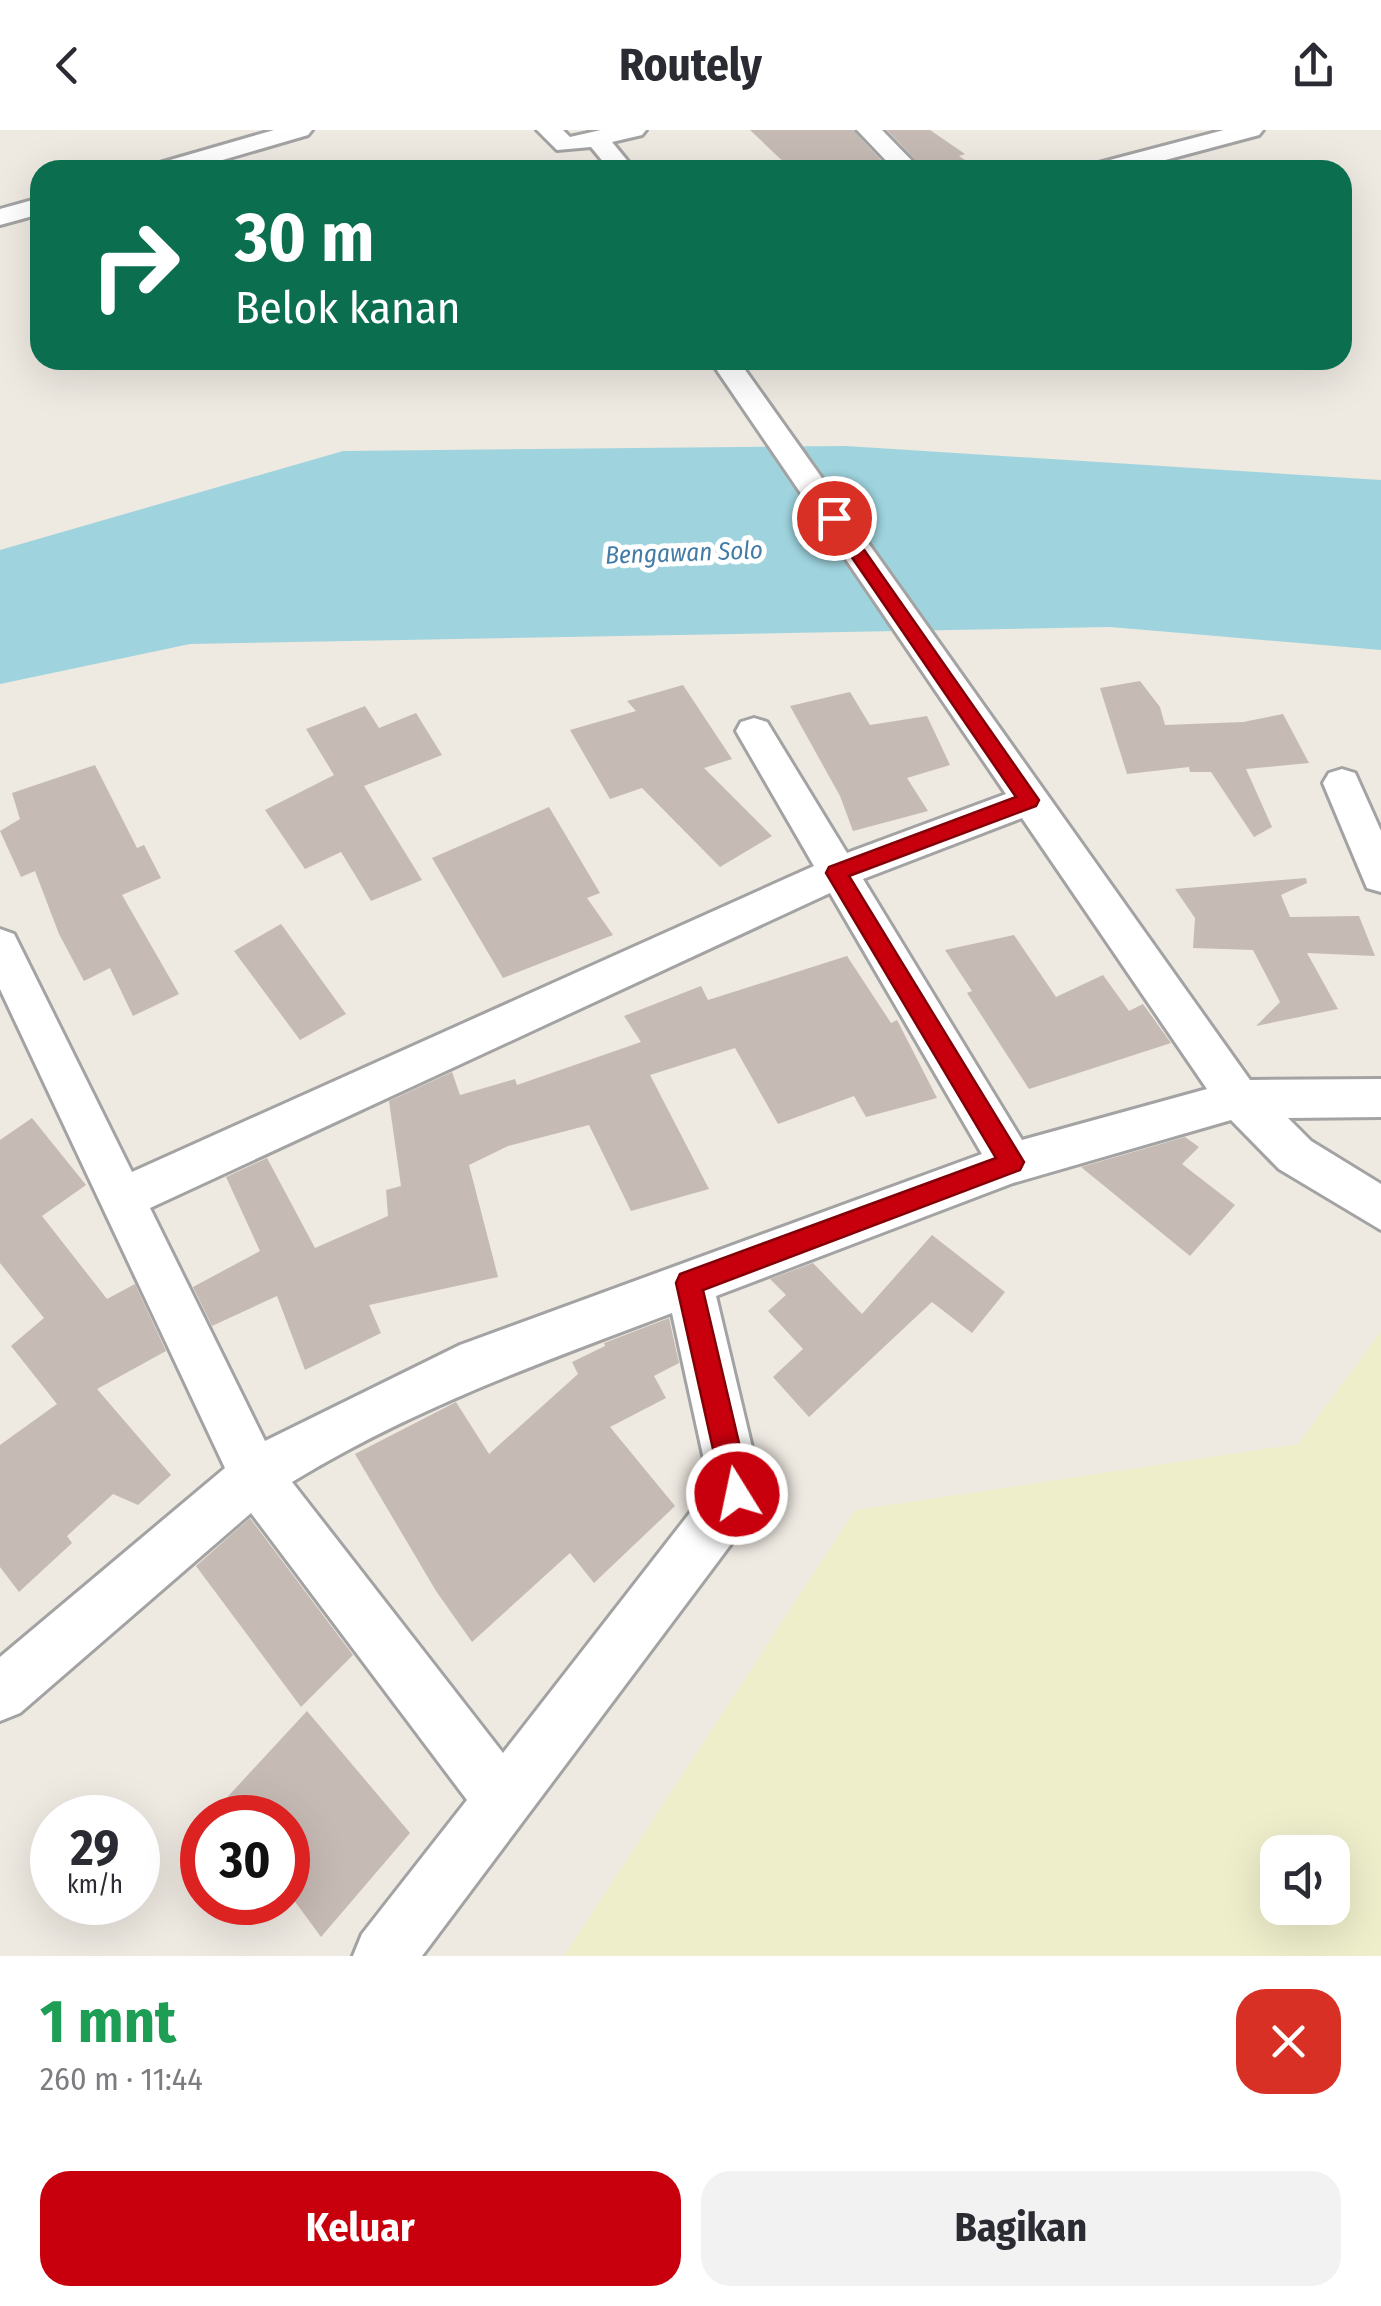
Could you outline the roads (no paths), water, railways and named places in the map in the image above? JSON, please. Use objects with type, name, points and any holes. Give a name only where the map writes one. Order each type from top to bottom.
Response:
[{"type":"street","points":[[196,160],[300,130]]},
{"type":"street","points":[[869,130],[900,160]]},
{"type":"street","points":[[1138,160],[1251,130]]},
{"type":"street","points":[[557,138],[615,134],[621,160]]},
{"type":"street","points":[[557,138],[576,160]]},
{"type":"street","points":[[0,217],[30,209]]},
{"type":"street","points":[[731,370],[1240,1099],[1295,1156],[1381,1209]]},
{"type":"street","points":[[754,731],[1012,1162]]},
{"type":"street","points":[[1342,783],[1381,878]]},
{"type":"street","points":[[121,1199],[836,873],[1029,800]]},
{"type":"street","points":[[0,946],[256,1476],[504,1801]]},
{"type":"street","points":[[0,1693],[256,1476],[317,1438],[460,1370],[1012,1162],[1240,1099],[1381,1098]]},
{"type":"street","points":[[384,1956],[737,1494],[689,1283]]},
{"type":"water","name":"Bengawan Solo","points":[[846,446],[1381,480],[1381,650],[1110,627],[190,644],[0,684],[0,550],[343,451]]}]
